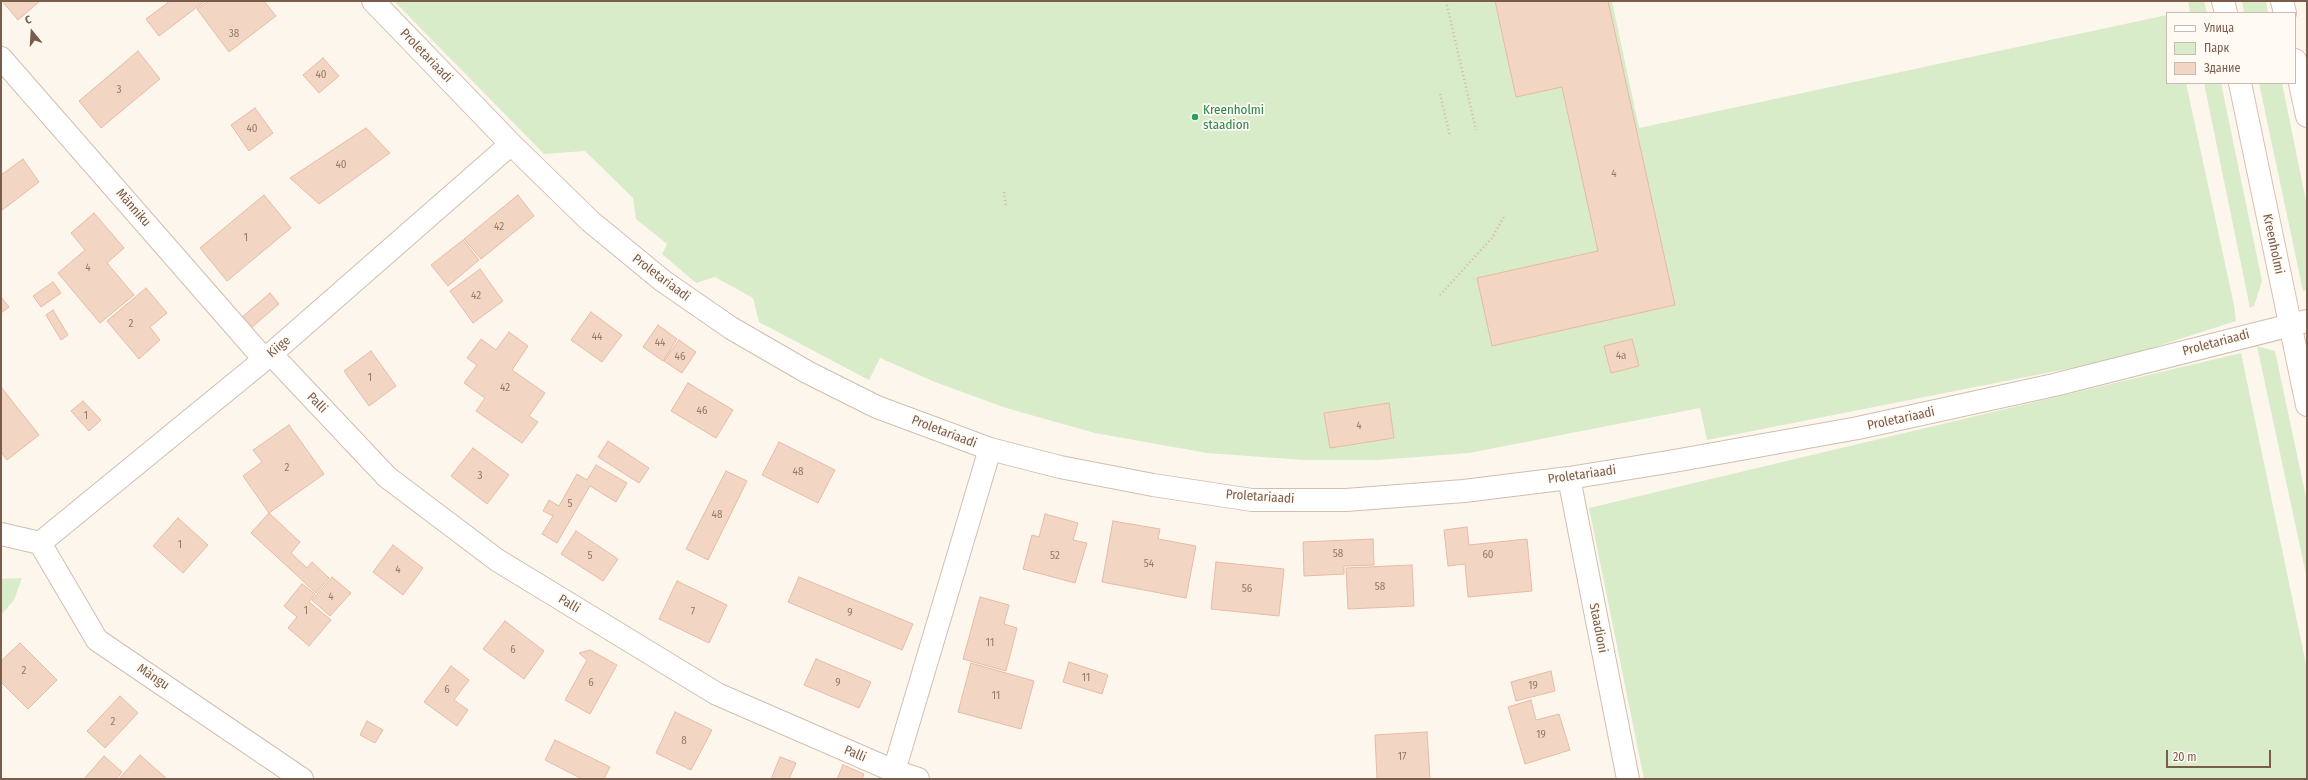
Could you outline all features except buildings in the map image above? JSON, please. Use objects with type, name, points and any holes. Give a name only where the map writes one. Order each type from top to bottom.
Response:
[{"type":"street","name":"Proletariaadi","points":[[373,1],[511,144],[590,221],[663,281],[731,328],[807,372],[877,407],[990,449],[1060,467],[1153,485],[1252,500],[1346,500],[1464,491],[1569,478],[1674,461],[1865,426],[2054,385],[2298,322]]},
{"type":"street","points":[[2223,1],[2226,12]]},
{"type":"street","points":[[2282,1],[2285,12]]},
{"type":"street","name":"Männiku","points":[[1,58],[268,356]]},
{"type":"street","points":[[2296,65],[2307,116]]},
{"type":"street","name":"Kreenholmi","points":[[2240,84],[2298,322],[2307,405]]},
{"type":"street","name":"Kiige","points":[[40,543],[268,356],[511,144]]},
{"type":"street","name":"Palli","points":[[268,356],[387,477],[497,560],[717,694],[894,771],[918,779]]},
{"type":"street","points":[[894,771],[990,449]]},
{"type":"street","name":"Staadioni","points":[[1569,478],[1628,779]]},
{"type":"street","points":[[1,534],[40,543]]},
{"type":"street","name":"Mängu","points":[[40,543],[97,640],[302,779]]},
{"type":"path","points":[[1446,1],[1476,130]]},
{"type":"path","points":[[1440,94],[1450,136]]},
{"type":"path","points":[[1004,192],[1006,207]]},
{"type":"path","points":[[1440,295],[1492,238],[1506,215]]},
{"type":"green space","points":[[394,1],[1612,1],[1639,128],[2166,15],[2166,84],[2186,84],[2234,305],[2236,321],[2117,359],[1707,440],[1700,408],[1469,453],[1378,460],[1305,460],[1207,453],[1095,433],[1006,408],[935,382],[880,358],[869,380],[759,322],[753,298],[715,277],[696,283],[662,254],[667,244],[636,219],[633,198],[585,151],[544,154]]},
{"type":"green space","points":[[2188,1],[2204,1],[2207,12],[2190,12]]},
{"type":"green space","points":[[2242,1],[2266,1],[2268,12],[2244,12]]},
{"type":"green space","points":[[2204,84],[2221,84],[2262,281],[2254,306],[2250,308]]},
{"type":"green space","points":[[2259,84],[2282,84],[2307,206],[2307,290],[2303,291]]},
{"type":"green space","points":[[2257,346],[2275,351],[2307,502],[2307,579]]},
{"type":"green space","points":[[2241,353],[2307,669],[2307,779],[1644,779],[1589,508]]},
{"type":"green space","points":[[22,578],[14,600],[1,615],[1,579]]},
{"type":"place","name":"Kreenholmi staadion","points":[[1195,117]]}]
